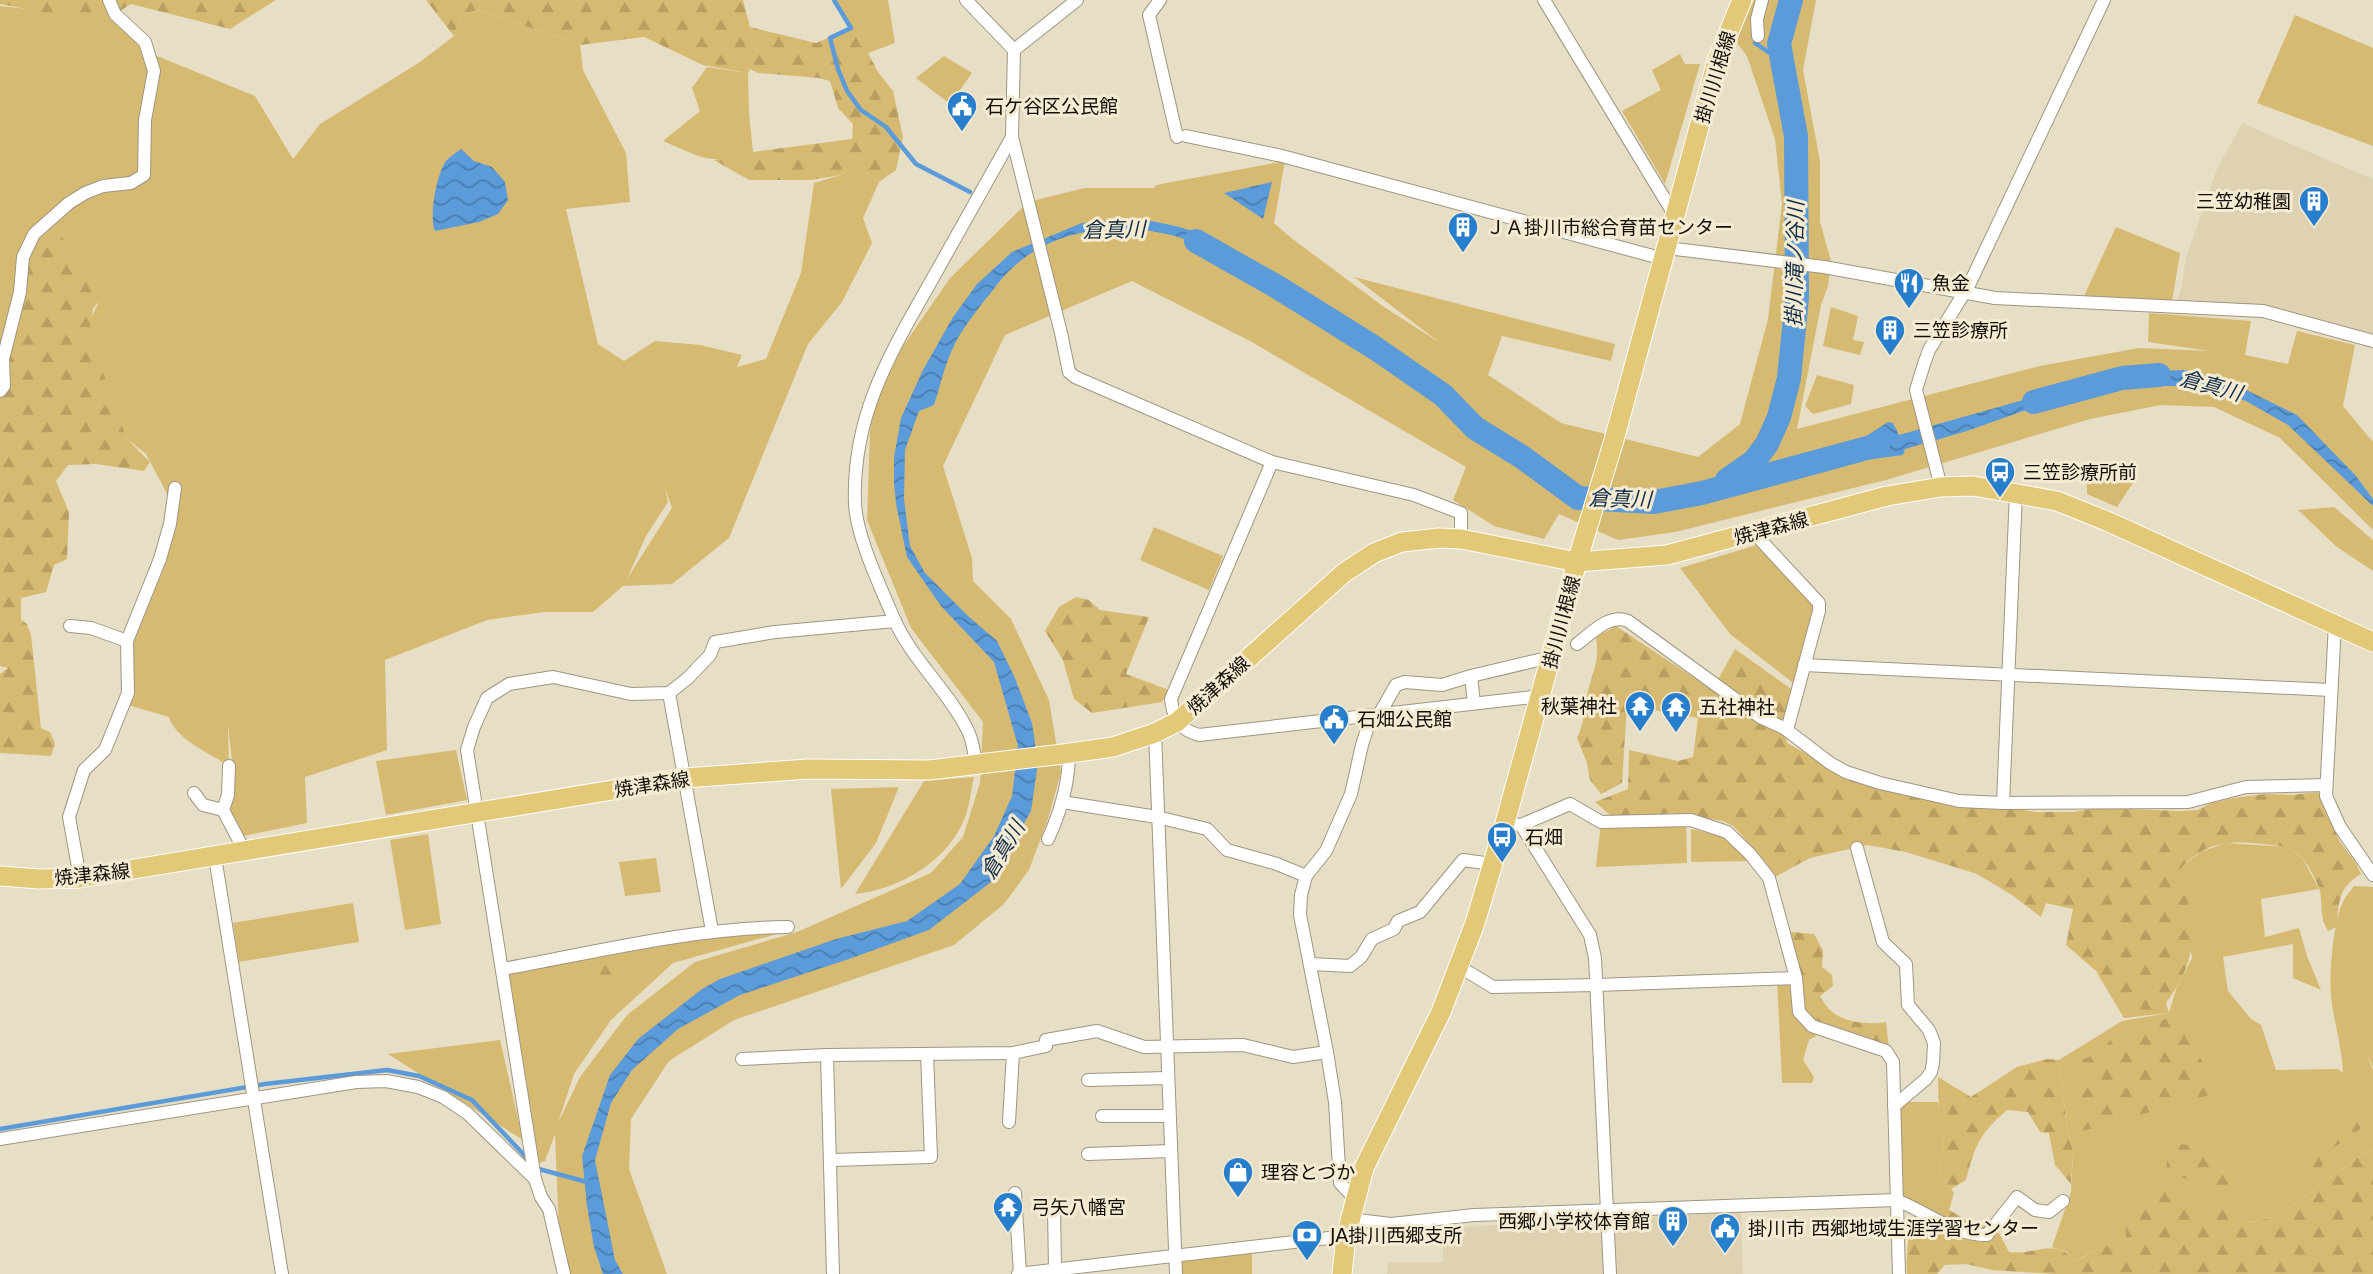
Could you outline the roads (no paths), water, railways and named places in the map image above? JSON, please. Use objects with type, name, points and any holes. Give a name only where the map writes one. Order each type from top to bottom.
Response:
[{"type":"main road","name":"掛川川根線","points":[[1342,1274],[1347,1228],[1364,1168],[1441,1012],[1460,967],[1492,864],[1513,824],[1541,696],[1577,562],[1613,445],[1717,61],[1736,12]]},
{"type":"main road","name":"焼津森線","points":[[2,878],[80,878],[685,778],[808,769],[929,770],[1113,747],[1155,733],[1177,722],[1345,572],[1374,553],[1402,542],[1439,538],[1461,539],[1577,562],[1667,555],[1887,496],[1941,487],[1973,486],[2057,501],[2373,642]]},
{"type":"street","points":[[0,391],[4,386],[3,359],[20,292],[23,257],[34,234],[69,203],[85,193],[103,186],[131,183],[144,175],[145,120],[154,71],[145,42],[115,14],[109,0]]},
{"type":"street","points":[[966,0],[1014,50],[1012,137],[1069,372],[1075,377],[1272,462],[1415,495],[1461,513],[1461,539]]},
{"type":"street","points":[[1014,50],[1077,0]]},
{"type":"street","points":[[1160,0],[1149,15],[1181,137],[1282,156],[1665,253],[1824,267],[1996,298],[2263,311],[2373,341]]},
{"type":"street","points":[[1544,0],[1675,216]]},
{"type":"street","points":[[1758,36],[1756,19],[1762,0]]},
{"type":"street","points":[[1941,487],[1916,390],[1924,364],[1929,351],[1965,293],[2104,0]]},
{"type":"street","points":[[985,764],[956,709],[917,660],[895,621],[866,548],[855,506],[856,474],[863,423],[885,363],[1012,137]]},
{"type":"street","points":[[1272,462],[1171,699],[1177,722],[1188,732],[1199,735],[1541,696]]},
{"type":"street","points":[[80,878],[69,817],[84,770],[105,750],[128,693],[127,641],[160,559],[170,524],[175,488]]},
{"type":"street","points":[[2003,803],[2016,492]]},
{"type":"street","points":[[1754,533],[1819,603],[1787,730]]},
{"type":"street","points":[[1577,644],[1611,620],[1620,618],[1628,621],[1760,717],[1787,730],[1846,772],[1880,783],[1959,801],[2188,802],[2246,787],[2326,785]]},
{"type":"street","points":[[564,1274],[549,1209],[541,1197],[534,1176],[467,750],[486,698],[509,684],[554,677],[631,694],[668,693],[688,678],[710,655],[715,642],[775,632],[895,621]]},
{"type":"street","points":[[2335,624],[2326,796],[2340,827],[2373,875]]},
{"type":"street","points":[[70,626],[91,628],[127,641]]},
{"type":"street","points":[[1356,1200],[1340,1183],[1335,1102],[1300,915],[1306,876],[1326,850],[1351,794],[1368,726],[1396,685],[1412,681],[1442,685],[1551,657]]},
{"type":"street","points":[[1804,665],[2331,690]]},
{"type":"street","points":[[1471,676],[1474,703]]},
{"type":"street","points":[[668,693],[712,931]]},
{"type":"street","points":[[1155,733],[1176,1274]]},
{"type":"street","points":[[1048,839],[1069,775],[1066,754]]},
{"type":"street","points":[[229,766],[228,795],[223,810],[245,852]]},
{"type":"street","points":[[194,793],[203,805],[223,810]]},
{"type":"street","points":[[1062,802],[1157,817],[1207,829],[1227,850],[1277,864],[1306,876]]},
{"type":"street","points":[[1610,1274],[1595,958],[1590,935],[1513,824],[1570,804],[1601,822],[1691,820],[1727,832],[1750,854],[1769,878],[1796,978],[1799,1012],[1812,1026],[1886,1051],[1893,1062],[1899,1274]]},
{"type":"street","points":[[1857,848],[1883,942],[1906,964],[1908,1005],[1929,1030],[1934,1043],[1931,1072],[1894,1106]]},
{"type":"street","points":[[215,857],[282,1274]]},
{"type":"street","points":[[1311,964],[1350,966],[1361,957],[1373,939],[1394,929],[1398,921],[1420,912],[1463,860],[1492,864]]},
{"type":"street","points":[[503,969],[712,931],[748,927],[788,927]]},
{"type":"street","points":[[1460,967],[1493,987],[1796,978]]},
{"type":"street","points":[[742,1059],[827,1055],[1013,1053],[1046,1046],[1046,1040],[1097,1031],[1144,1047],[1243,1045],[1293,1056],[1327,1052]]},
{"type":"street","points":[[1009,1122],[1013,1053]]},
{"type":"street","points":[[832,1160],[931,1157],[927,1054]]},
{"type":"street","points":[[827,1055],[832,1160],[833,1274]]},
{"type":"street","points":[[1088,1080],[1168,1078]]},
{"type":"street","points":[[0,1139],[252,1095],[356,1082],[386,1081],[418,1087],[443,1097],[467,1113],[534,1176]]},
{"type":"street","points":[[1102,1116],[1170,1116]]},
{"type":"street","points":[[1088,1154],[1171,1151]]},
{"type":"street","points":[[1015,1193],[1019,1274],[1061,1271],[1347,1228],[1474,1214],[1896,1200],[1970,1235],[1987,1235],[2017,1196],[2035,1210],[2049,1212],[2063,1201]]},
{"type":"street","points":[[1054,1207],[1061,1271]]},
{"type":"water","points":[[461,149],[474,161],[492,167],[505,182],[508,200],[498,214],[479,222],[435,231],[433,207],[438,179],[445,162]]},
{"type":"water","points":[[1272,182],[1263,219],[1224,193]]},
{"type":"water","points":[[1137,219],[1178,227],[1213,239],[1246,258],[1276,286],[1206,247],[1159,232],[1136,229],[1089,231],[1045,245],[1008,272],[966,325],[949,357],[934,405],[919,411],[905,450],[904,499],[910,546],[925,573],[997,641],[1032,723],[1038,763],[1031,811],[991,882],[929,930],[740,995],[678,1029],[632,1070],[611,1103],[595,1160],[615,1260],[623,1274],[603,1274],[594,1247],[582,1156],[610,1075],[638,1039],[702,989],[720,979],[836,939],[907,921],[960,884],[994,836],[1012,796],[1018,746],[994,662],[941,606],[907,557],[894,483],[894,457],[901,418],[923,370],[953,317],[977,284],[1012,252],[1082,223]]},
{"type":"water","points":[[2184,370],[2232,383],[2297,415],[2356,476],[2373,499],[2373,506],[2288,425],[2246,401],[2193,386],[2123,386],[2128,381],[2126,372]]},
{"type":"water","points":[[2069,387],[2066,396],[1967,431],[1905,449],[1903,455],[1835,464],[1868,435],[1888,422],[1893,423],[1899,435]]},
{"type":"waterway","points":[[834,0],[851,28],[830,38],[847,91],[861,110],[886,127],[916,164],[970,192]]},
{"type":"waterway","name":"掛川滝ノ谷川","points":[[1727,480],[1754,461],[1767,444],[1779,417],[1789,378],[1797,298],[1796,136],[1779,44],[1791,0]]},
{"type":"waterway","points":[[1755,43],[1780,60]]},
{"type":"waterway","name":"倉真川","points":[[1196,241],[1279,288],[1375,348],[1443,395],[1475,428],[1522,457],[1578,498],[1654,502],[1702,493],[1878,445]]},
{"type":"waterway","name":"倉真川","points":[[2034,402],[2122,378],[2159,375]]},
{"type":"waterway","points":[[0,1129],[265,1084],[387,1070],[419,1076],[472,1100],[527,1158]]},
{"type":"waterway","points":[[535,1168],[587,1182]]},
{"type":"place","name":"石ケ谷区公民館","points":[[962,133]]},
{"type":"place","name":"三笠幼稚園","points":[[2314,228]]},
{"type":"place","name":"ＪＡ掛川市総合育苗センター","points":[[1463,254]]},
{"type":"place","name":"魚金","points":[[1909,310]]},
{"type":"place","name":"三笠診療所","points":[[1890,357]]},
{"type":"place","name":"三笠診療所前","points":[[2000,499]]},
{"type":"place","name":"秋葉神社","points":[[1640,733]]},
{"type":"place","name":"五社神社","points":[[1676,734]]},
{"type":"place","name":"石畑公民館","points":[[1334,746]]},
{"type":"place","name":"石畑","points":[[1502,864]]},
{"type":"place","name":"理容とづか","points":[[1238,1199]]},
{"type":"place","name":"弓矢八幡宮","points":[[1008,1234]]},
{"type":"place","name":"西郷小学校体育館","points":[[1673,1248]]},
{"type":"place","name":"掛川市 西郷地域生涯学習センター","points":[[1725,1255]]},
{"type":"place","name":"JA掛川西郷支所","points":[[1307,1262]]}]
